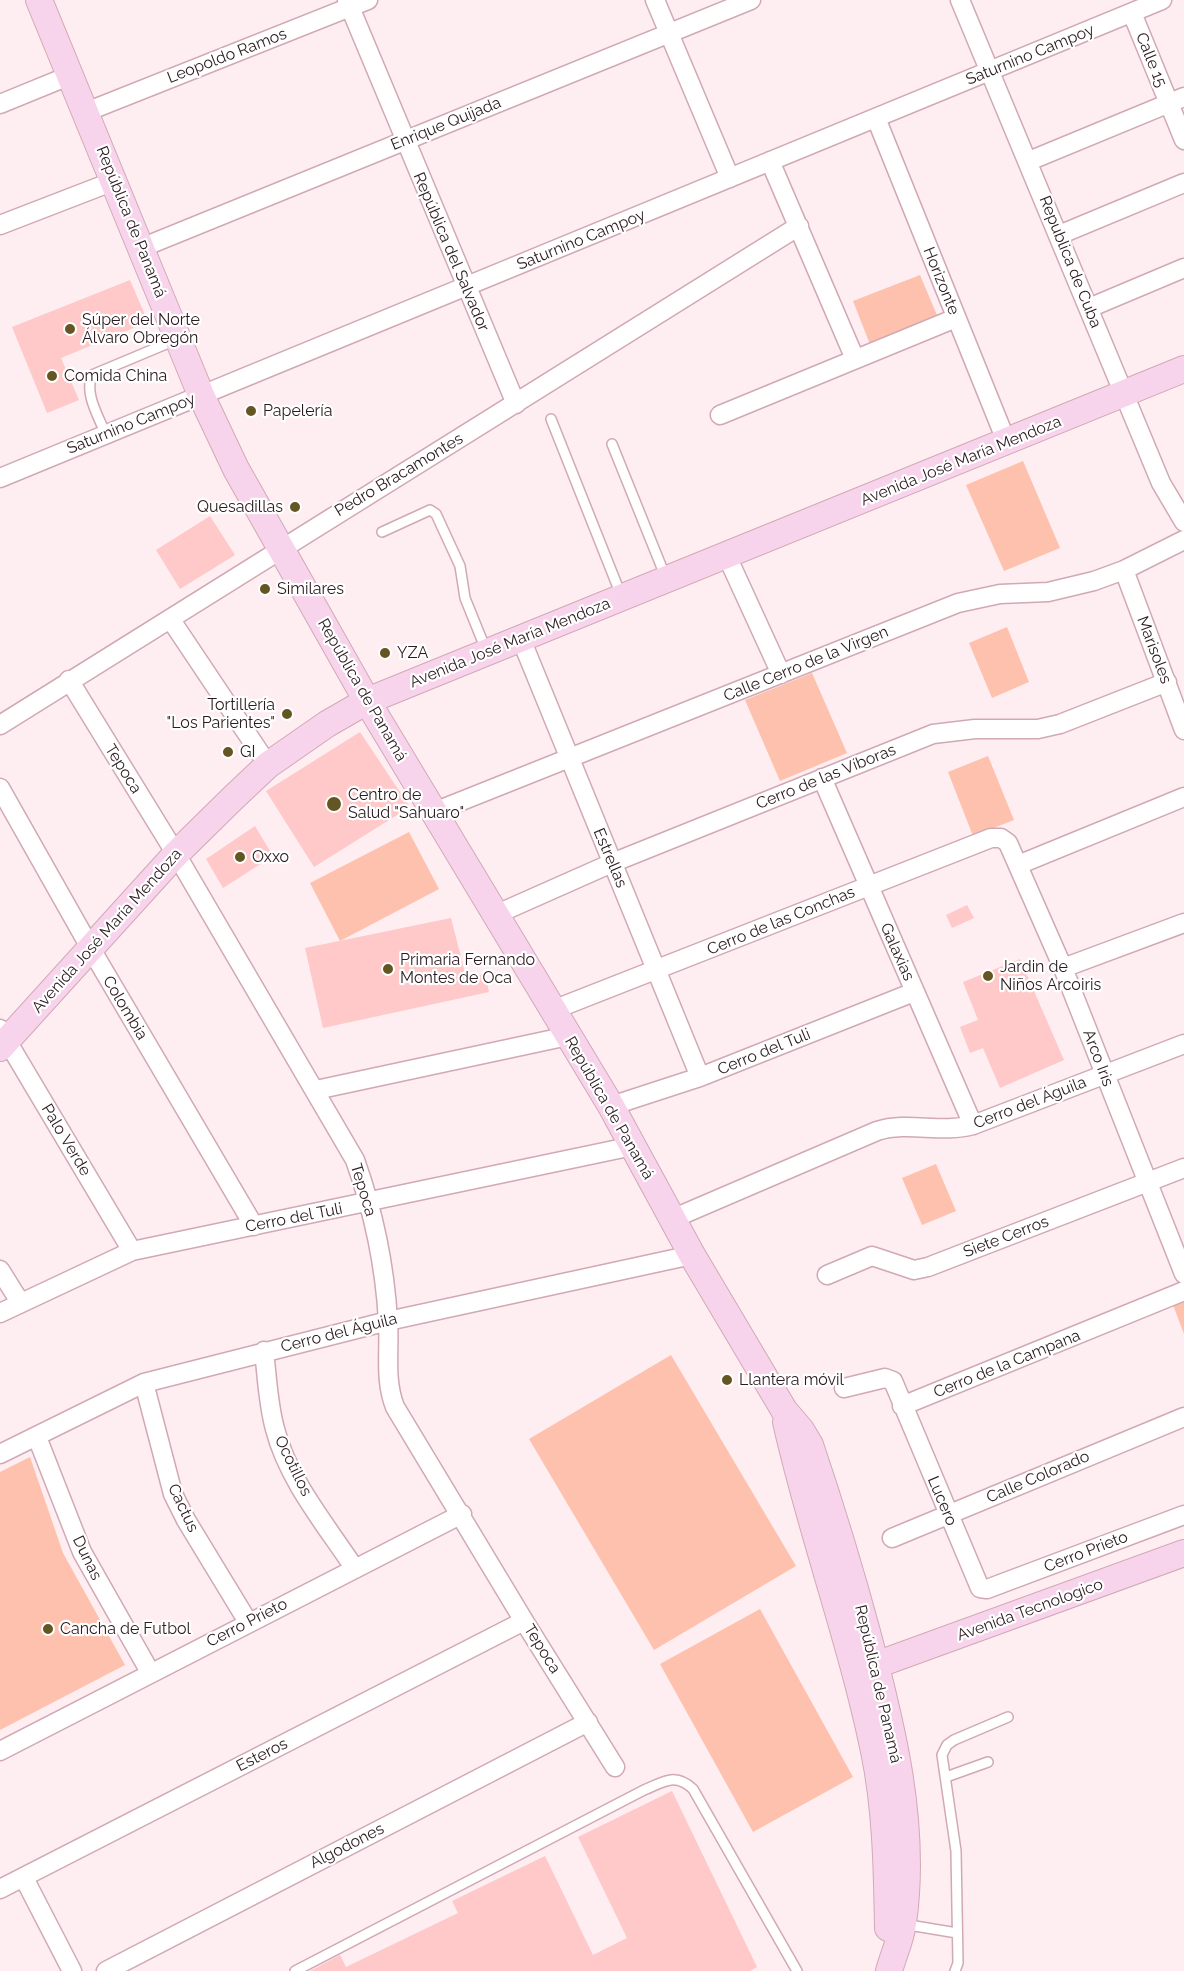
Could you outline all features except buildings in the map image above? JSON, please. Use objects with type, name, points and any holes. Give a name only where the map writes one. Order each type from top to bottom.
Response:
[{"type":"main road","name":"República de Panamá","points":[[39,0],[201,395],[236,469],[367,701],[611,1106],[692,1255],[784,1410],[810,1445],[849,1566],[876,1665],[902,1789],[906,1850],[889,1971]]},
{"type":"main road","name":"Avenida José María Mendoza","points":[[2,1039],[91,949],[176,854],[268,765],[327,724],[367,701],[1007,443],[1184,369]]},
{"type":"main road","name":"República de Panamá","points":[[784,1410],[792,1447],[852,1660],[874,1753],[880,1790],[885,1874],[896,1923]]},
{"type":"main road","points":[[792,1447],[815,1486],[862,1655],[867,1662],[876,1665]]},
{"type":"main road","name":"Avenida Tecnologico","points":[[876,1665],[1184,1553]]},
{"type":"main road","points":[[876,1665],[870,1670],[867,1679],[883,1750],[891,1806],[891,1855],[885,1874]]},
{"type":"street","name":"Leopoldo Ramos","points":[[86,112],[348,4],[368,0]]},
{"type":"street","points":[[655,0],[730,178]]},
{"type":"street","name":"Enrique Quijada","points":[[141,248],[751,0]]},
{"type":"street","name":"Republica de Cuba","points":[[960,0],[1029,161],[1161,483],[1184,522]]},
{"type":"street","name":"Saturnino Campoy","points":[[0,478],[1162,0]]},
{"type":"street","name":"República del Salvador","points":[[348,4],[516,404]]},
{"type":"street","name":"Calle 15","points":[[1132,13],[1177,100],[1184,140]]},
{"type":"street","points":[[0,104],[71,75]]},
{"type":"street","points":[[1029,161],[1177,100]]},
{"type":"street","name":"Horizonte","points":[[876,118],[1007,443]]},
{"type":"street","points":[[770,161],[855,360]]},
{"type":"street","points":[[0,225],[114,181]]},
{"type":"street","points":[[1059,235],[1184,183]]},
{"type":"street","name":"Pedro Bracamontes","points":[[0,725],[69,680],[171,620],[280,548],[516,404],[799,226]]},
{"type":"street","points":[[1089,309],[1184,268]]},
{"type":"street","points":[[720,415],[956,318]]},
{"type":"street","name":"Calle Cerro de la Virgen","points":[[434,812],[569,760],[957,603],[1000,594],[1048,592],[1094,581],[1124,570],[1184,540]]},
{"type":"street","points":[[726,555],[781,674]]},
{"type":"street","name":"Marisoles","points":[[1124,570],[1184,730]]},
{"type":"street","points":[[171,620],[268,765]]},
{"type":"street","name":"Estrellas","points":[[521,639],[700,1077]]},
{"type":"street","name":"Tepoca","points":[[69,680],[176,854],[355,1160],[371,1202],[388,1321],[387,1372],[390,1395],[524,1621],[615,1767]]},
{"type":"street","name":"Cerro de las Víboras","points":[[497,914],[612,863],[933,734],[975,729],[1038,729],[1060,724],[1167,682]]},
{"type":"street","name":"Galaxias","points":[[822,778],[973,1125]]},
{"type":"street","name":"Colombia","points":[[0,788],[5,808],[254,1226]]},
{"type":"street","points":[[1018,865],[1184,797]]},
{"type":"street","name":"Cerro de las Conchas","points":[[553,1010],[991,838],[1001,838],[1008,843]]},
{"type":"street","name":"Arco Iris","points":[[1008,843],[1063,968],[1184,1274]]},
{"type":"street","points":[[1063,968],[1184,923]]},
{"type":"street","name":"Cerro del Tuli","points":[[611,1106],[700,1077],[914,992]]},
{"type":"street","points":[[316,1090],[567,1036]]},
{"type":"street","name":"Palo Verde","points":[[2,1039],[132,1251]]},
{"type":"street","name":"Cerro del Águila","points":[[672,1220],[892,1126],[951,1129],[973,1125],[1184,1044]]},
{"type":"street","name":"Cerro del Tuli","points":[[0,1312],[132,1251],[633,1146]]},
{"type":"street","name":"Siete Cerros","points":[[827,1275],[872,1256],[914,1270],[928,1267],[1184,1168]]},
{"type":"street","name":"Cerro del Águila","points":[[0,1454],[37,1437],[101,1401],[144,1383],[388,1321],[692,1255]]},
{"type":"street","points":[[0,1270],[20,1302]]},
{"type":"street","name":"Cerro de la Campana","points":[[902,1406],[1184,1291]]},
{"type":"street","name":"Ocotillos","points":[[264,1351],[274,1427],[281,1449],[312,1505],[355,1569]]},
{"type":"street","points":[[844,1388],[889,1377],[893,1381],[902,1406]]},
{"type":"street","name":"Cactus","points":[[144,1383],[173,1494],[186,1520],[248,1622]]},
{"type":"street","name":"Lucero","points":[[902,1406],[976,1583],[981,1588],[987,1589]]},
{"type":"street","name":"Calle Colorado","points":[[892,1538],[1184,1416]]},
{"type":"street","name":"Dunas","points":[[37,1437],[82,1552],[150,1672]]},
{"type":"street","name":"Cerro Prieto","points":[[0,1751],[150,1672],[462,1514]]},
{"type":"street","name":"Cerro Prieto","points":[[987,1589],[1184,1515]]},
{"type":"street","name":"Esteros","points":[[0,1890],[524,1621]]},
{"type":"street","name":"Algodones","points":[[106,1971],[588,1722]]},
{"type":"street","points":[[24,1878],[72,1971]]},
{"type":"lane","points":[[106,435],[90,395],[89,383],[92,375],[178,339]]},
{"type":"lane","points":[[551,419],[622,597]]},
{"type":"lane","points":[[612,444],[667,579]]},
{"type":"lane","points":[[382,532],[422,512],[430,510],[436,514],[460,566],[465,598],[487,653]]},
{"type":"lane","points":[[957,1968],[956,1851],[942,1755],[947,1745],[1008,1717]]},
{"type":"lane","points":[[946,1777],[988,1762]]},
{"type":"lane","points":[[295,1971],[644,1790],[671,1779],[683,1780],[693,1789],[797,1971]]},
{"type":"lane","points":[[896,1923],[957,1933]]},
{"type":"shaded area","points":[[920,275],[939,320],[871,347],[853,301]]},
{"type":"shaded area","points":[[1023,461],[1060,548],[1004,571],[966,485]]},
{"type":"shaded area","points":[[1007,627],[1029,682],[992,698],[969,643]]},
{"type":"shaded area","points":[[812,673],[847,753],[780,781],[745,700]]},
{"type":"shaded area","points":[[988,756],[1014,820],[973,836],[948,772]]},
{"type":"shaded area","points":[[409,832],[439,889],[340,941],[310,883]]},
{"type":"shaded area","points":[[936,1164],[956,1211],[922,1225],[902,1178]]},
{"type":"shaded area","points":[[1184,1300],[1184,1334],[1173,1305]]},
{"type":"shaded area","points":[[671,1355],[796,1566],[654,1650],[529,1439]]},
{"type":"shaded area","points":[[30,1457],[63,1553],[125,1665],[0,1730],[0,1472]]},
{"type":"shaded area","points":[[760,1609],[853,1777],[753,1832],[660,1664]]},
{"type":"place","name":"Súper del Norte Álvaro Obregón","points":[[70,329]]},
{"type":"place","name":"Comida China","points":[[52,376]]},
{"type":"place","name":"Papelería","points":[[251,411]]},
{"type":"place","name":"Quesadillas","points":[[295,507]]},
{"type":"place","name":"Similares","points":[[265,589]]},
{"type":"place","name":"YZA","points":[[385,653]]},
{"type":"place","name":"Tortillería \"Los Parientes\"","points":[[287,714]]},
{"type":"place","name":"GI","points":[[228,752]]},
{"type":"place","name":"Centro de Salud \"Sahuaro\"","points":[[334,804]]},
{"type":"place","name":"Oxxo","points":[[240,857]]},
{"type":"place","name":"Primaria Fernando Montes de Oca","points":[[388,969]]},
{"type":"place","name":"Jardin de Niños Arcoiris","points":[[988,976]]},
{"type":"place","name":"Llantera móvil","points":[[727,1380]]},
{"type":"place","name":"Cancha de Futbol","points":[[48,1629]]}]
